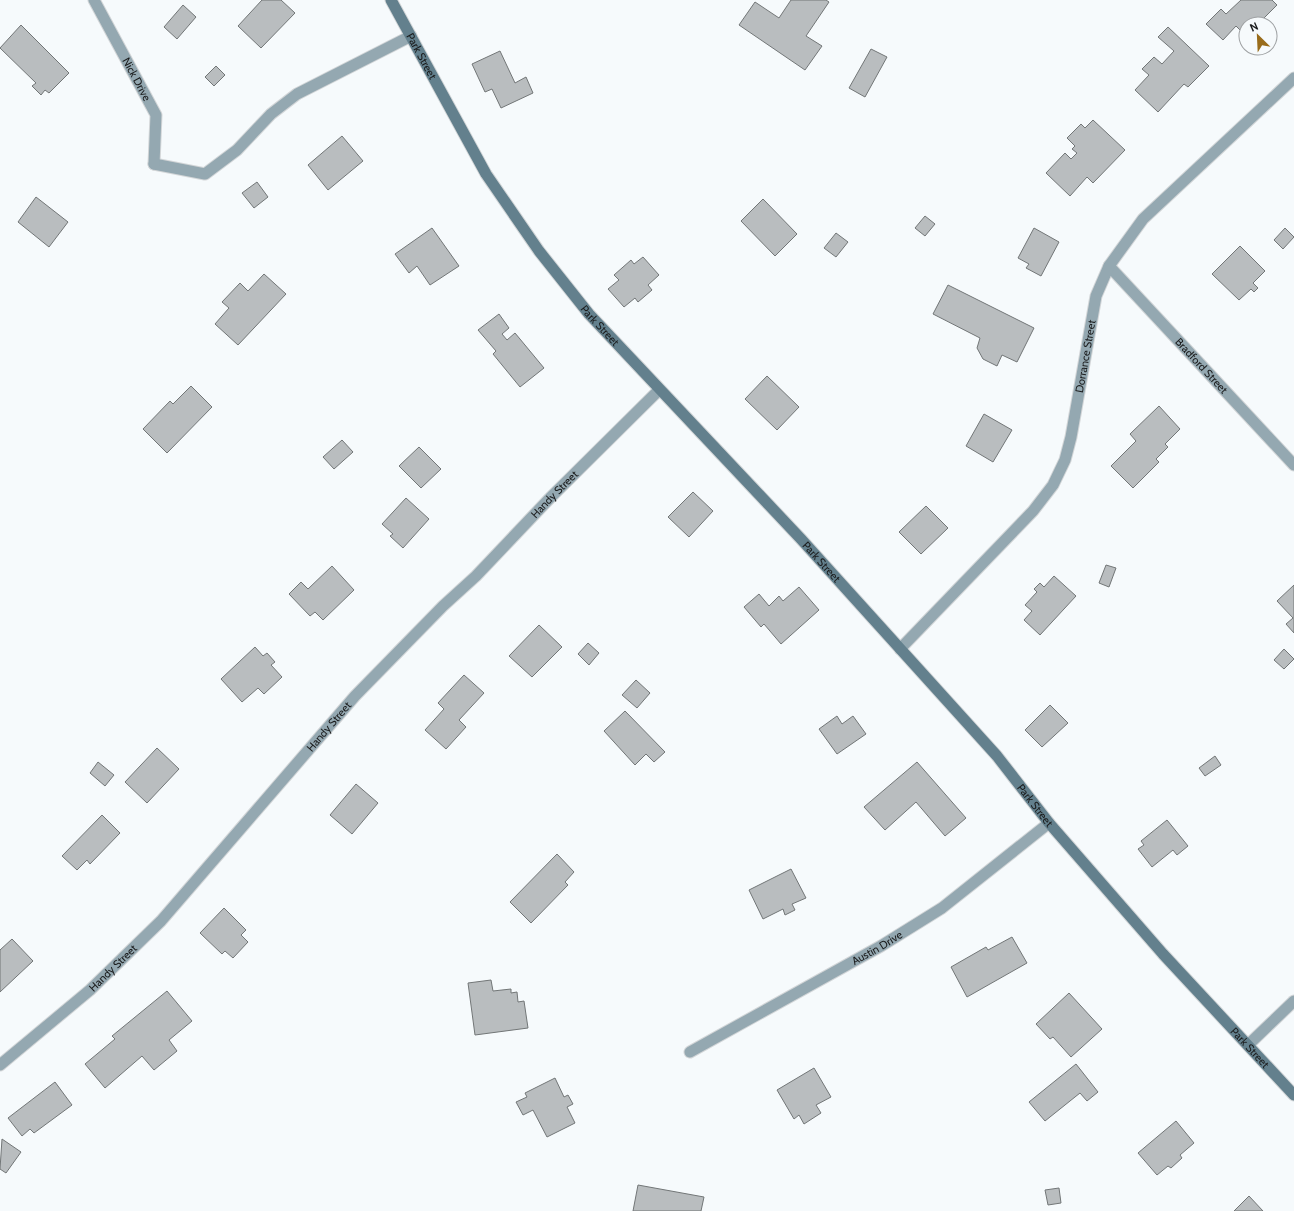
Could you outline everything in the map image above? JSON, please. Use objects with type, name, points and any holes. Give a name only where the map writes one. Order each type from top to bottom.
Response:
[{"type":"main road","name":"Park Street","points":[[391,0],[486,174],[539,251],[589,314],[801,540],[997,756],[1049,823],[1163,954],[1294,1095]]},
{"type":"street","name":"Nick Drive","points":[[94,0],[156,115],[154,164],[205,174],[237,150],[271,114],[297,94],[411,36]]},
{"type":"street","name":"Dorrance Street","points":[[900,649],[1033,511],[1053,486],[1064,460],[1071,437],[1096,296],[1109,266],[1143,219],[1294,78]]},
{"type":"street","name":"Bradford Street","points":[[1109,266],[1294,465]]},
{"type":"street","name":"Handy Street","points":[[0,1065],[90,990],[161,921],[355,696],[443,606],[476,576],[567,481],[660,390]]},
{"type":"street","name":"Austin Drive","points":[[690,1052],[881,946],[942,908],[1049,823]]},
{"type":"street","points":[[1248,1045],[1294,1001]]},
{"type":"building","points":[[262,0],[281,0],[295,13],[261,48],[238,26]]},
{"type":"building","points":[[791,0],[826,0],[829,2],[806,36],[822,46],[805,70],[739,25],[755,2],[779,18]]},
{"type":"building","points":[[1241,0],[1272,0],[1277,5],[1266,16],[1238,16],[1238,28],[1236,26],[1223,40],[1206,24],[1221,9],[1226,14]]},
{"type":"building","points":[[183,5],[196,17],[177,39],[164,27]]},
{"type":"building","points":[[21,25],[69,73],[49,93],[45,90],[41,95],[32,86],[36,83],[0,48]]},
{"type":"building","points":[[1168,27],[1209,66],[1188,87],[1184,84],[1158,112],[1135,90],[1149,75],[1142,69],[1154,57],[1162,64],[1174,51],[1158,37]]},
{"type":"building","points":[[871,49],[887,57],[865,97],[849,88]]},
{"type":"building","points":[[500,51],[515,83],[526,77],[533,93],[501,108],[492,89],[485,92],[472,64]]},
{"type":"building","points":[[216,66],[225,75],[214,86],[205,77]]},
{"type":"building","points":[[1093,120],[1125,150],[1093,183],[1087,177],[1070,196],[1046,173],[1065,153],[1071,159],[1077,153],[1072,149],[1075,146],[1067,138],[1081,124],[1085,128]]},
{"type":"building","points":[[342,136],[363,161],[328,190],[308,165]]},
{"type":"building","points":[[257,182],[268,197],[254,208],[242,193]]},
{"type":"building","points":[[36,197],[68,222],[49,247],[18,222]]},
{"type":"building","points":[[763,199],[797,234],[775,256],[741,221]]},
{"type":"building","points":[[925,216],[935,224],[925,236],[915,228]]},
{"type":"building","points":[[432,228],[459,266],[430,285],[417,266],[409,273],[395,254]]},
{"type":"building","points":[[1034,228],[1059,242],[1041,276],[1026,268],[1029,264],[1018,258]]},
{"type":"building","points":[[1285,228],[1294,237],[1283,249],[1274,240]]},
{"type":"building","points":[[836,233],[848,242],[836,257],[824,248]]},
{"type":"building","points":[[1240,246],[1265,271],[1253,283],[1258,288],[1254,292],[1251,289],[1239,300],[1212,274]]},
{"type":"building","points":[[643,257],[659,275],[648,285],[652,290],[638,302],[635,298],[624,307],[608,289],[619,280],[614,275],[631,260],[634,264]]},
{"type":"building","points":[[264,274],[286,294],[238,345],[215,324],[229,308],[222,302],[240,283],[248,291]]},
{"type":"building","points":[[948,285],[1034,328],[1017,362],[1002,355],[997,366],[983,359],[977,348],[980,338],[933,314]]},
{"type":"building","points":[[499,314],[509,328],[502,334],[507,340],[515,333],[544,368],[520,387],[493,354],[496,351],[478,330]]},
{"type":"building","points":[[767,376],[799,407],[777,430],[745,399]]},
{"type":"building","points":[[191,386],[212,407],[167,453],[143,429],[170,401],[173,404]]},
{"type":"building","points":[[1159,406],[1180,429],[1165,444],[1168,447],[1156,459],[1159,462],[1133,488],[1111,466],[1136,441],[1130,434]]},
{"type":"building","points":[[984,414],[1012,430],[993,462],[966,446]]},
{"type":"building","points":[[342,440],[353,452],[334,469],[323,457]]},
{"type":"building","points":[[419,447],[441,469],[421,488],[399,466]]},
{"type":"building","points":[[693,492],[713,511],[689,537],[668,517]]},
{"type":"building","points":[[406,498],[429,519],[403,548],[390,536],[393,534],[382,524]]},
{"type":"building","points":[[926,506],[948,528],[921,554],[899,532]]},
{"type":"building","points":[[1106,565],[1116,568],[1109,587],[1099,583]]},
{"type":"building","points":[[332,566],[354,590],[323,620],[315,612],[310,616],[289,594],[301,582],[308,589]]},
{"type":"building","points":[[1054,576],[1076,596],[1040,635],[1024,620],[1032,611],[1025,605],[1037,592],[1034,589],[1040,583],[1044,587]]},
{"type":"building","points":[[1294,585],[1294,633],[1286,624],[1293,618],[1277,601]]},
{"type":"building","points":[[799,587],[819,610],[781,644],[764,624],[761,627],[744,607],[759,594],[769,606],[779,596],[783,601]]},
{"type":"building","points":[[539,625],[562,647],[532,677],[509,656]]},
{"type":"building","points":[[588,643],[599,653],[589,665],[578,654]]},
{"type":"building","points":[[255,647],[263,656],[267,653],[275,662],[271,665],[282,677],[264,694],[258,688],[242,702],[221,679]]},
{"type":"building","points":[[1284,649],[1294,659],[1284,669],[1274,660]]},
{"type":"building","points":[[464,675],[484,693],[459,720],[466,727],[446,749],[425,730],[444,709],[438,703]]},
{"type":"building","points":[[636,680],[650,693],[637,708],[622,695]]},
{"type":"building","points":[[1050,705],[1068,723],[1042,747],[1025,730]]},
{"type":"building","points":[[625,711],[665,752],[654,762],[646,754],[635,765],[604,731]]},
{"type":"building","points":[[837,716],[842,724],[853,716],[866,734],[837,754],[819,729]]},
{"type":"building","points":[[157,748],[179,769],[147,803],[125,782]]},
{"type":"building","points":[[1215,756],[1221,765],[1205,776],[1199,768]]},
{"type":"building","points":[[98,762],[114,775],[105,786],[90,773]]},
{"type":"building","points":[[917,762],[966,818],[945,836],[916,802],[885,830],[864,807]]},
{"type":"building","points":[[356,784],[378,803],[352,834],[330,815]]},
{"type":"building","points":[[102,815],[120,833],[90,864],[87,860],[77,870],[62,856]]},
{"type":"building","points":[[1167,820],[1188,846],[1177,855],[1173,850],[1152,867],[1138,849],[1144,845],[1141,841]]},
{"type":"building","points":[[557,854],[574,872],[565,882],[568,885],[531,923],[510,902]]},
{"type":"building","points":[[791,869],[806,898],[792,904],[795,910],[785,915],[783,909],[763,919],[749,890]]},
{"type":"building","points":[[224,908],[246,930],[241,935],[248,942],[233,958],[225,951],[222,954],[200,933]]},
{"type":"building","points":[[1012,937],[1027,963],[967,997],[951,967],[986,947],[988,950]]},
{"type":"building","points":[[12,939],[33,961],[0,992],[0,950]]},
{"type":"building","points":[[491,980],[493,991],[511,989],[511,993],[517,992],[518,1002],[524,1001],[528,1028],[475,1035],[468,983]]},
{"type":"building","points":[[167,991],[192,1021],[169,1040],[177,1051],[154,1070],[142,1056],[105,1088],[85,1064],[115,1039],[112,1036]]},
{"type":"building","points":[[1069,993],[1102,1029],[1071,1057],[1053,1037],[1050,1039],[1036,1024]]},
{"type":"building","points":[[1076,1064],[1098,1092],[1087,1101],[1080,1093],[1045,1121],[1029,1102]]},
{"type":"building","points":[[814,1068],[831,1097],[816,1105],[821,1113],[804,1124],[799,1115],[794,1119],[777,1090]]},
{"type":"building","points":[[555,1078],[564,1097],[568,1095],[573,1104],[567,1107],[575,1123],[547,1137],[533,1110],[523,1115],[516,1102],[527,1097],[525,1093]]},
{"type":"building","points":[[55,1082],[72,1105],[34,1133],[30,1129],[22,1136],[8,1118]]},
{"type":"building","points":[[1176,1121],[1194,1143],[1180,1155],[1182,1158],[1171,1168],[1168,1166],[1157,1175],[1138,1153]]},
{"type":"building","points":[[2,1139],[21,1152],[6,1173],[0,1169]]},
{"type":"building","points":[[638,1185],[704,1197],[701,1211],[633,1211]]},
{"type":"building","points":[[1059,1188],[1061,1203],[1048,1205],[1045,1190]]},
{"type":"building","points":[[1249,1196],[1263,1211],[1234,1211]]}]
